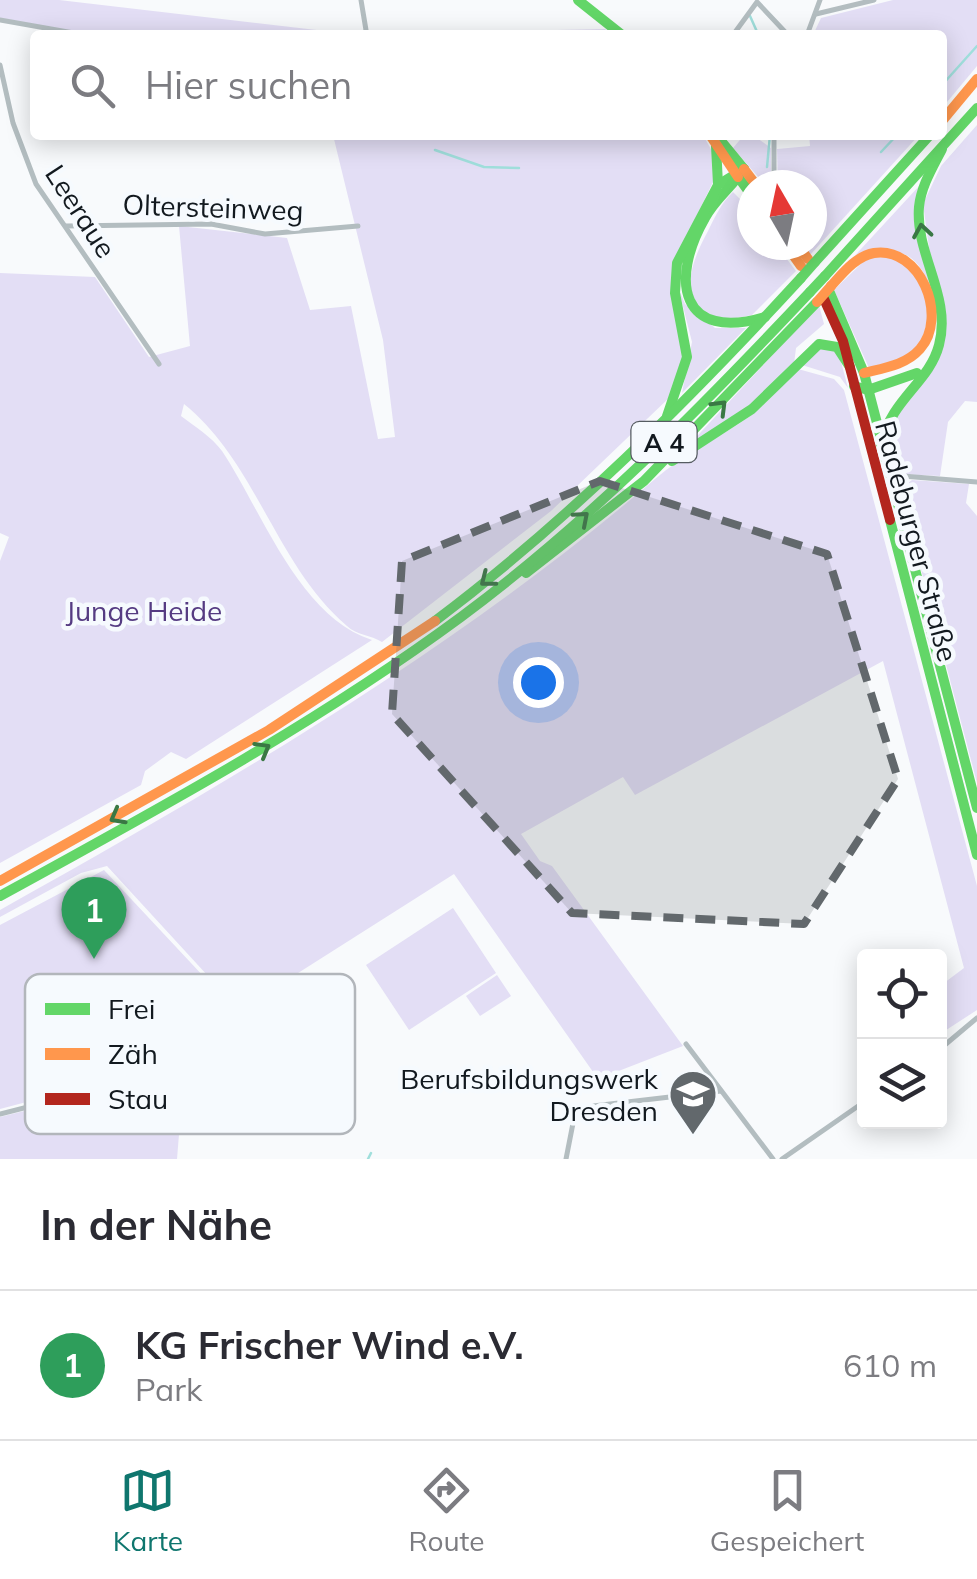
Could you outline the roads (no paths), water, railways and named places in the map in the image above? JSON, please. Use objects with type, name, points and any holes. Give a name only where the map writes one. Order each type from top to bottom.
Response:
[{"type":"main road","points":[[578,0],[616,30]]},
{"type":"main road","points":[[947,115],[977,79]]},
{"type":"main road","name":"A 4","points":[[0,896],[286,735],[376,678],[507,581],[672,435],[823,291],[977,108]]},
{"type":"main road","points":[[714,140],[718,185]]},
{"type":"main road","points":[[715,140],[737,170]]},
{"type":"main road","name":"A 4","points":[[0,881],[228,754],[387,654],[535,542],[664,422],[766,317],[806,266],[925,140]]},
{"type":"main road","points":[[880,444],[890,407],[933,359],[940,345],[941,318],[920,207],[942,149]]},
{"type":"main road","points":[[664,422],[688,357],[674,273],[682,249],[718,185],[737,174]]},
{"type":"main road","points":[[737,175],[720,195],[690,252],[683,274],[684,292],[694,312],[708,322],[739,325],[766,317]]},
{"type":"main road","points":[[507,581],[574,542],[738,389],[823,291],[860,259],[884,252],[909,260],[927,286],[934,330],[926,350],[902,366],[864,373]]},
{"type":"main road","points":[[800,260],[806,266]]},
{"type":"main road","points":[[804,260],[806,266]]},
{"type":"main road","name":"Radeburger Straße","points":[[823,291],[850,367],[977,855]]},
{"type":"main road","name":"Radeburger Straße","points":[[823,291],[864,373],[977,808]]},
{"type":"main road","points":[[650,475],[744,416],[814,347],[828,342],[837,347],[850,367]]},
{"type":"main road","points":[[854,386],[868,390],[907,379],[933,359]]},
{"type":"street","points":[[361,0],[364,30]]},
{"type":"street","points":[[809,30],[820,0]]},
{"type":"street","points":[[816,14],[874,0]]},
{"type":"street","points":[[737,30],[757,2],[783,30]]},
{"type":"street","points":[[0,20],[57,30]]},
{"type":"street","name":"Leeraue","points":[[0,65],[22,154],[36,184],[159,364]]},
{"type":"street","points":[[774,140],[774,170]]},
{"type":"street","name":"Oltersteinweg","points":[[66,226],[212,224],[266,234],[358,226]]},
{"type":"street","points":[[888,474],[977,482]]},
{"type":"street","points":[[892,488],[905,477]]},
{"type":"street","points":[[947,1043],[977,1018]]},
{"type":"street","points":[[964,1031],[977,1026]]},
{"type":"street","points":[[686,1044],[772,1159]]},
{"type":"street","points":[[566,1159],[576,1108],[721,1091]]},
{"type":"street","points":[[782,1159],[857,1107]]},
{"type":"street","points":[[0,1114],[25,1108]]},
{"type":"waterway","points":[[750,16],[756,30]]},
{"type":"waterway","points":[[947,79],[977,46]]},
{"type":"waterway","points":[[767,167],[770,140]]},
{"type":"waterway","points":[[881,152],[892,140]]},
{"type":"waterway","points":[[435,150],[484,167],[519,168]]},
{"type":"waterway","points":[[368,1159],[371,1153]]},
{"type":"place","name":"KG Frischer Wind e.V.","points":[[94,959]]},
{"type":"place","name":"Berufsbildungswerk Dresden","points":[[693,1136]]},
{"type":"park label","name":"Junge Heide","points":[[144,610]]}]
